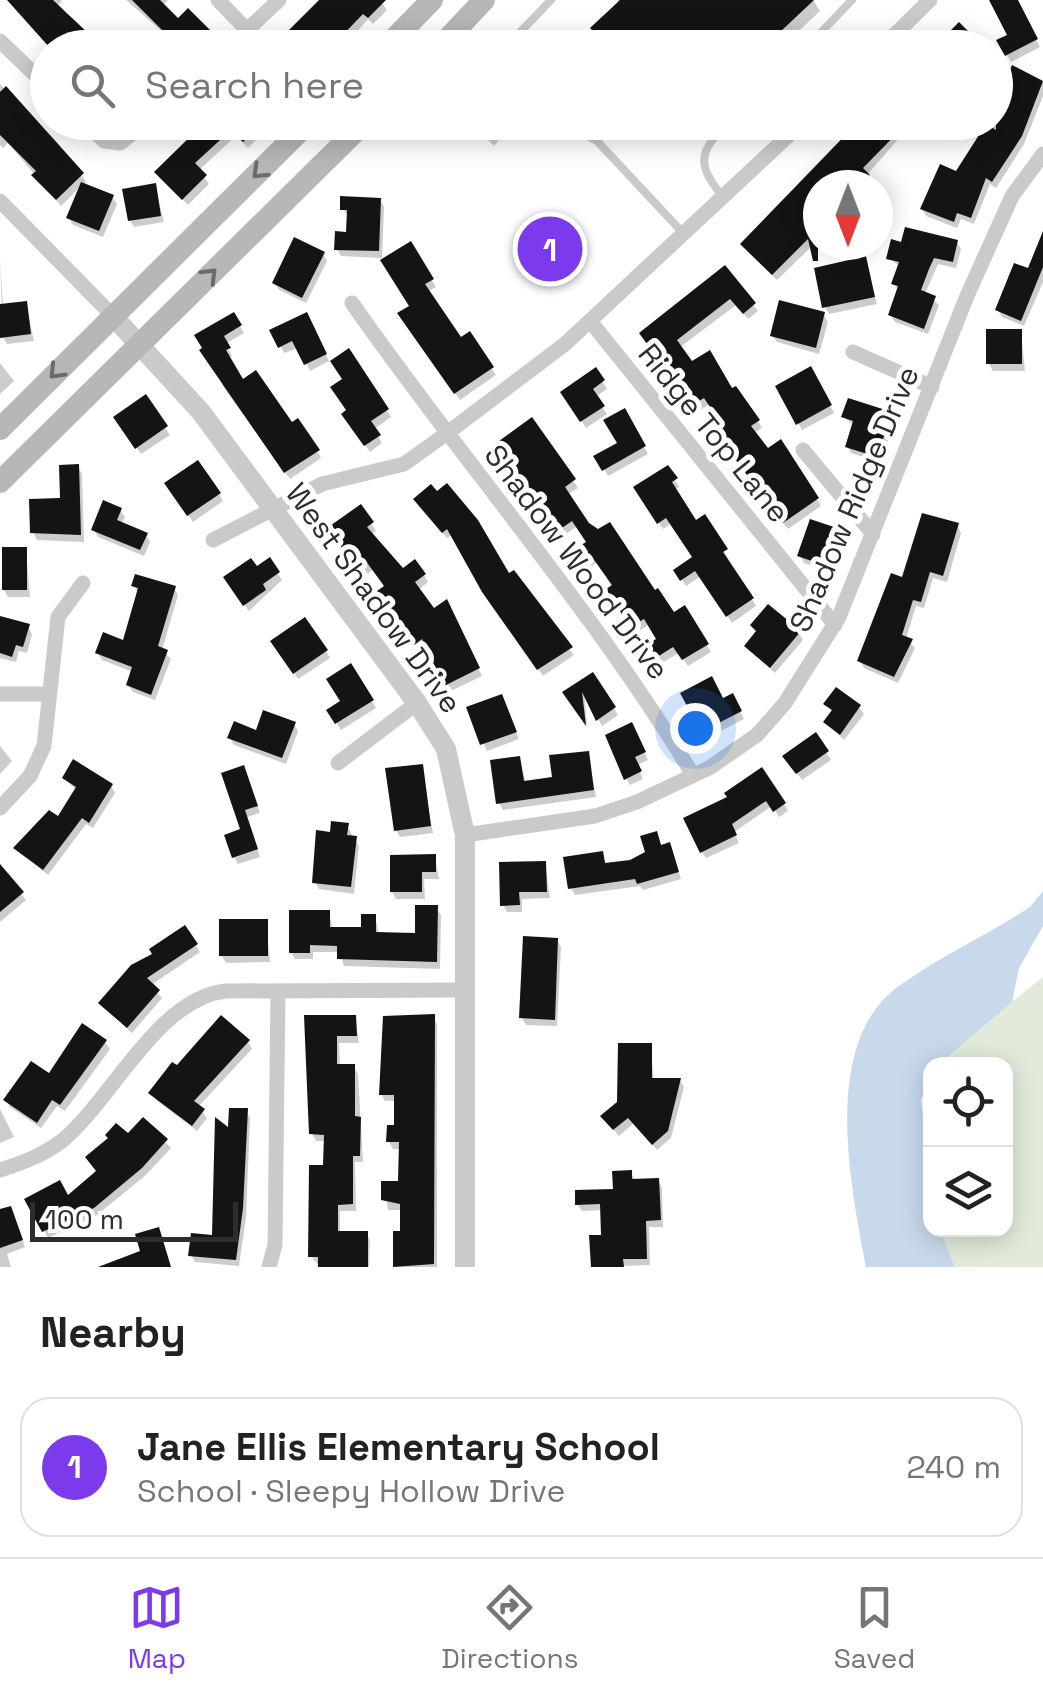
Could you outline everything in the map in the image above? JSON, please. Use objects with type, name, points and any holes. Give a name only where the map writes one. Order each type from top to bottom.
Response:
[{"type":"main road","points":[[403,30],[432,0]]},
{"type":"main road","points":[[455,30],[483,1]]},
{"type":"main road","points":[[0,429],[291,140]]},
{"type":"main road","points":[[0,482],[346,140]]},
{"type":"street","points":[[218,0],[246,30],[278,0]]},
{"type":"street","points":[[899,30],[930,0]]},
{"type":"street","points":[[0,41],[30,70]]},
{"type":"street","points":[[213,540],[322,484],[404,464],[590,321],[785,140]]},
{"type":"street","name":"Shadow Ridge Drive","points":[[464,835],[595,816],[693,776],[757,735],[808,673],[835,625],[1012,196],[1043,154]]},
{"type":"street","points":[[0,200],[112,314]]},
{"type":"street","name":"Shadow Wood Drive","points":[[352,303],[446,434],[642,690],[693,776]]},
{"type":"street","name":"West Shadow Drive","points":[[112,314],[201,412],[417,702],[446,749],[464,835],[465,1267]]},
{"type":"street","name":"Ridge Top Lane","points":[[590,321],[835,625]]},
{"type":"street","points":[[853,352],[932,387]]},
{"type":"street","points":[[802,450],[873,534]]},
{"type":"street","points":[[0,808],[30,776],[44,746],[58,618],[83,582]]},
{"type":"street","points":[[0,694],[48,694]]},
{"type":"street","points":[[338,764],[417,702]]},
{"type":"street","points":[[0,1170],[33,1159],[60,1142],[164,1025],[199,997],[226,991],[465,990]]},
{"type":"street","points":[[269,1267],[275,1245],[278,991]]},
{"type":"lane","points":[[523,30],[551,0]]},
{"type":"lane","points":[[823,30],[852,0]]},
{"type":"lane","points":[[595,140],[685,234]]},
{"type":"lane","points":[[715,140],[703,156],[703,173],[724,199]]},
{"type":"green space","points":[[1043,977],[1043,1267],[955,1267],[943,1237],[1013,1237],[1013,1057],[942,1057]]},
{"type":"water","points":[[1043,891],[1043,926],[1019,968],[1012,1002],[947,1057],[923,1057],[923,1237],[943,1237],[955,1267],[866,1267],[849,1158],[847,1118],[858,1042],[874,1011],[899,986],[1030,907]]},
{"type":"building","points":[[7,0],[53,0],[85,30],[34,30]]},
{"type":"building","points":[[132,0],[160,0],[178,18],[188,8],[210,30],[162,30]]},
{"type":"building","points":[[319,0],[386,0],[368,18],[363,14],[347,30],[289,30]]},
{"type":"building","points":[[620,0],[814,0],[782,30],[590,28]]},
{"type":"building","points":[[989,0],[1018,0],[1038,39],[1013,52],[1013,30],[1004,30]]},
{"type":"building","points":[[959,22],[967,30],[951,30]]},
{"type":"building","points":[[1013,66],[1043,81],[1022,136],[992,182],[986,178],[971,218],[957,213],[954,222],[920,209],[940,164],[956,171],[976,140],[1013,140]]},
{"type":"building","points":[[6,86],[30,113],[30,140],[54,140],[84,173],[56,200],[31,175],[36,171],[0,135],[0,92]]},
{"type":"building","points":[[187,140],[220,140],[195,163],[207,175],[182,200],[154,172]]},
{"type":"building","points":[[841,140],[890,140],[863,168],[812,170]]},
{"type":"building","points":[[803,179],[803,244],[772,275],[740,244]]},
{"type":"building","points":[[81,182],[114,195],[99,231],[66,218]]},
{"type":"building","points":[[156,183],[161,216],[128,221],[122,189]]},
{"type":"building","points":[[340,196],[381,198],[379,251],[334,250],[335,231],[346,232],[347,210],[340,210]]},
{"type":"building","points":[[905,227],[958,240],[953,262],[934,258],[929,269],[921,290],[936,296],[924,329],[888,315],[898,286],[891,284],[899,262],[890,260],[893,240],[901,242]]},
{"type":"building","points":[[1043,231],[1043,267],[1021,321],[995,310],[1014,263],[1028,268]]},
{"type":"building","points":[[294,237],[325,252],[302,298],[272,283]]},
{"type":"building","points":[[411,241],[434,279],[425,284],[461,337],[470,331],[494,367],[454,394],[397,313],[409,306],[380,260]]},
{"type":"building","points":[[867,260],[875,297],[822,308],[814,268]]},
{"type":"building","points":[[725,265],[756,303],[743,314],[730,299],[677,340],[692,361],[710,350],[732,388],[736,386],[760,420],[751,426],[768,448],[781,439],[819,498],[783,523],[714,431],[722,425],[704,398],[694,404],[667,362],[663,366],[639,333]]},
{"type":"building","points":[[779,300],[825,312],[816,348],[770,336]]},
{"type":"building","points":[[27,301],[31,334],[0,338],[0,304]]},
{"type":"building","points":[[234,312],[242,325],[224,336],[231,348],[226,350],[243,379],[256,370],[292,422],[298,418],[320,450],[284,473],[199,350],[202,348],[194,335]]},
{"type":"building","points":[[307,312],[327,354],[304,365],[292,341],[278,348],[269,330]]},
{"type":"building","points":[[986,329],[1022,329],[1022,364],[986,364]]},
{"type":"building","points":[[349,348],[389,409],[371,421],[381,435],[364,446],[341,414],[346,410],[330,387],[342,379],[330,361]]},
{"type":"building","points":[[811,366],[832,405],[796,425],[775,386]]},
{"type":"building","points":[[596,367],[605,380],[593,389],[605,406],[580,422],[560,392]]},
{"type":"building","points":[[146,394],[168,426],[135,449],[113,417]]},
{"type":"building","points":[[848,398],[892,412],[877,457],[845,447],[853,421],[841,417]]},
{"type":"building","points":[[625,408],[646,446],[602,471],[593,456],[617,443],[603,420]]},
{"type":"building","points":[[532,417],[576,479],[565,487],[589,523],[598,529],[610,522],[655,590],[658,588],[674,612],[685,605],[709,644],[682,660],[673,647],[654,659],[645,645],[656,639],[644,619],[630,627],[606,589],[612,585],[592,557],[583,563],[574,550],[586,542],[572,521],[559,530],[495,444]]},
{"type":"building","points":[[198,460],[221,493],[187,516],[164,483]]},
{"type":"building","points":[[79,464],[81,535],[30,533],[29,499],[60,498],[59,465]]},
{"type":"building","points":[[668,465],[678,478],[672,482],[696,520],[705,514],[728,549],[723,552],[754,598],[726,617],[695,571],[680,581],[673,570],[692,557],[666,518],[657,524],[633,487]]},
{"type":"building","points":[[447,483],[478,520],[509,573],[514,570],[573,647],[537,670],[482,592],[447,529],[442,533],[413,499],[431,484],[437,491]]},
{"type":"building","points":[[103,500],[122,508],[117,520],[148,533],[140,550],[91,530]]},
{"type":"building","points":[[361,504],[374,522],[367,527],[403,568],[415,559],[426,574],[415,582],[434,608],[447,599],[480,668],[444,686],[422,639],[414,645],[377,591],[384,586],[368,564],[363,569],[340,546],[327,528]]},
{"type":"building","points":[[922,513],[959,523],[943,576],[930,572],[921,602],[913,600],[902,635],[913,639],[894,677],[857,661],[891,573],[902,577]]},
{"type":"building","points":[[810,519],[846,531],[833,568],[797,556]]},
{"type":"building","points":[[2,547],[27,547],[27,590],[2,590]]},
{"type":"building","points":[[270,557],[280,572],[263,584],[266,590],[243,606],[223,577],[251,558],[257,566]]},
{"type":"building","points":[[135,574],[176,586],[158,646],[168,650],[151,695],[126,685],[132,667],[95,653],[103,632],[123,640],[138,588],[131,586]]},
{"type":"building","points":[[768,604],[801,631],[770,668],[744,646],[756,631],[750,625]]},
{"type":"building","points":[[0,616],[30,624],[23,647],[16,645],[12,657],[0,653]]},
{"type":"building","points":[[305,617],[328,650],[293,674],[270,641]]},
{"type":"building","points":[[351,663],[374,700],[335,724],[326,710],[340,701],[326,679]]},
{"type":"building","points":[[593,672],[616,707],[596,721],[582,692],[586,726],[562,692]]},
{"type":"building","points":[[712,676],[723,698],[733,693],[742,711],[701,732],[680,693]]},
{"type":"building","points":[[836,687],[861,705],[840,735],[823,722],[832,710],[823,704]]},
{"type":"building","points":[[502,694],[517,732],[480,745],[466,707]]},
{"type":"building","points":[[263,710],[296,722],[282,758],[227,738],[234,721],[256,730]]},
{"type":"building","points":[[632,722],[646,752],[635,757],[642,771],[624,780],[605,735]]},
{"type":"building","points":[[816,732],[829,751],[796,774],[782,756]]},
{"type":"building","points":[[589,751],[594,790],[496,804],[490,760],[520,756],[524,781],[552,777],[549,755]]},
{"type":"building","points":[[73,759],[113,784],[89,823],[82,818],[43,870],[13,848],[49,810],[58,816],[76,787],[62,778]]},
{"type":"building","points":[[423,764],[431,826],[394,831],[385,768]]},
{"type":"building","points":[[244,765],[258,806],[245,810],[258,849],[232,858],[224,835],[240,829],[221,773]]},
{"type":"building","points":[[762,767],[786,803],[773,812],[766,801],[732,824],[737,835],[700,853],[683,818],[727,797],[724,793]]},
{"type":"building","points":[[331,821],[349,823],[347,835],[357,836],[351,887],[312,883],[316,830],[330,832]]},
{"type":"building","points":[[657,831],[661,845],[670,842],[679,872],[637,884],[635,879],[568,889],[563,857],[603,851],[605,863],[630,860],[645,852],[640,836]]},
{"type":"building","points":[[436,854],[436,872],[422,872],[422,892],[390,892],[390,855]]},
{"type":"building","points":[[546,861],[547,892],[519,892],[520,905],[500,906],[499,862]]},
{"type":"building","points":[[0,864],[24,892],[0,912]]},
{"type":"building","points":[[415,905],[438,905],[437,962],[337,959],[337,946],[310,945],[310,953],[289,953],[289,910],[330,910],[330,927],[361,927],[361,914],[376,914],[376,932],[415,933]]},
{"type":"building","points":[[219,919],[268,919],[268,956],[219,956]]},
{"type":"building","points":[[185,925],[198,944],[147,978],[160,990],[127,1028],[98,1003],[131,965],[152,954],[149,949]]},
{"type":"building","points":[[523,936],[558,938],[555,1020],[519,1018]]},
{"type":"building","points":[[435,1014],[434,1264],[393,1267],[393,1231],[400,1231],[400,1204],[381,1200],[381,1181],[398,1181],[399,1142],[386,1142],[387,1125],[394,1125],[394,1095],[379,1095],[383,1016]]},
{"type":"building","points":[[221,1015],[250,1040],[194,1101],[205,1109],[192,1126],[148,1093],[172,1062],[177,1065]]},
{"type":"building","points":[[304,1015],[356,1015],[357,1036],[337,1036],[337,1064],[355,1064],[355,1116],[361,1117],[360,1156],[353,1156],[353,1204],[338,1205],[338,1231],[368,1231],[368,1267],[318,1267],[318,1257],[308,1257],[309,1165],[323,1165],[324,1135],[309,1134]]},
{"type":"building","points":[[82,1023],[107,1040],[60,1105],[52,1100],[37,1123],[3,1100],[31,1061],[49,1073]]},
{"type":"building","points":[[618,1043],[652,1043],[652,1078],[681,1078],[668,1131],[652,1145],[628,1118],[613,1130],[600,1116],[617,1102]]},
{"type":"building","points":[[229,1108],[248,1108],[236,1260],[188,1256],[191,1233],[212,1235],[215,1117],[228,1127]]},
{"type":"building","points":[[143,1117],[168,1139],[142,1168],[94,1208],[42,1232],[24,1199],[60,1180],[68,1195],[96,1171],[85,1157],[108,1138],[105,1135],[116,1123],[128,1133]]},
{"type":"building","points":[[632,1170],[632,1179],[659,1178],[661,1220],[646,1221],[647,1259],[623,1259],[624,1267],[591,1267],[589,1235],[601,1235],[600,1204],[575,1205],[575,1190],[613,1189],[612,1171]]},
{"type":"building","points":[[11,1206],[23,1240],[0,1248],[0,1209]]},
{"type":"building","points":[[159,1227],[171,1267],[98,1267],[140,1251],[135,1234]]},
{"type":"place","name":"Jane Ellis Elementary School","points":[[550,249]]}]
